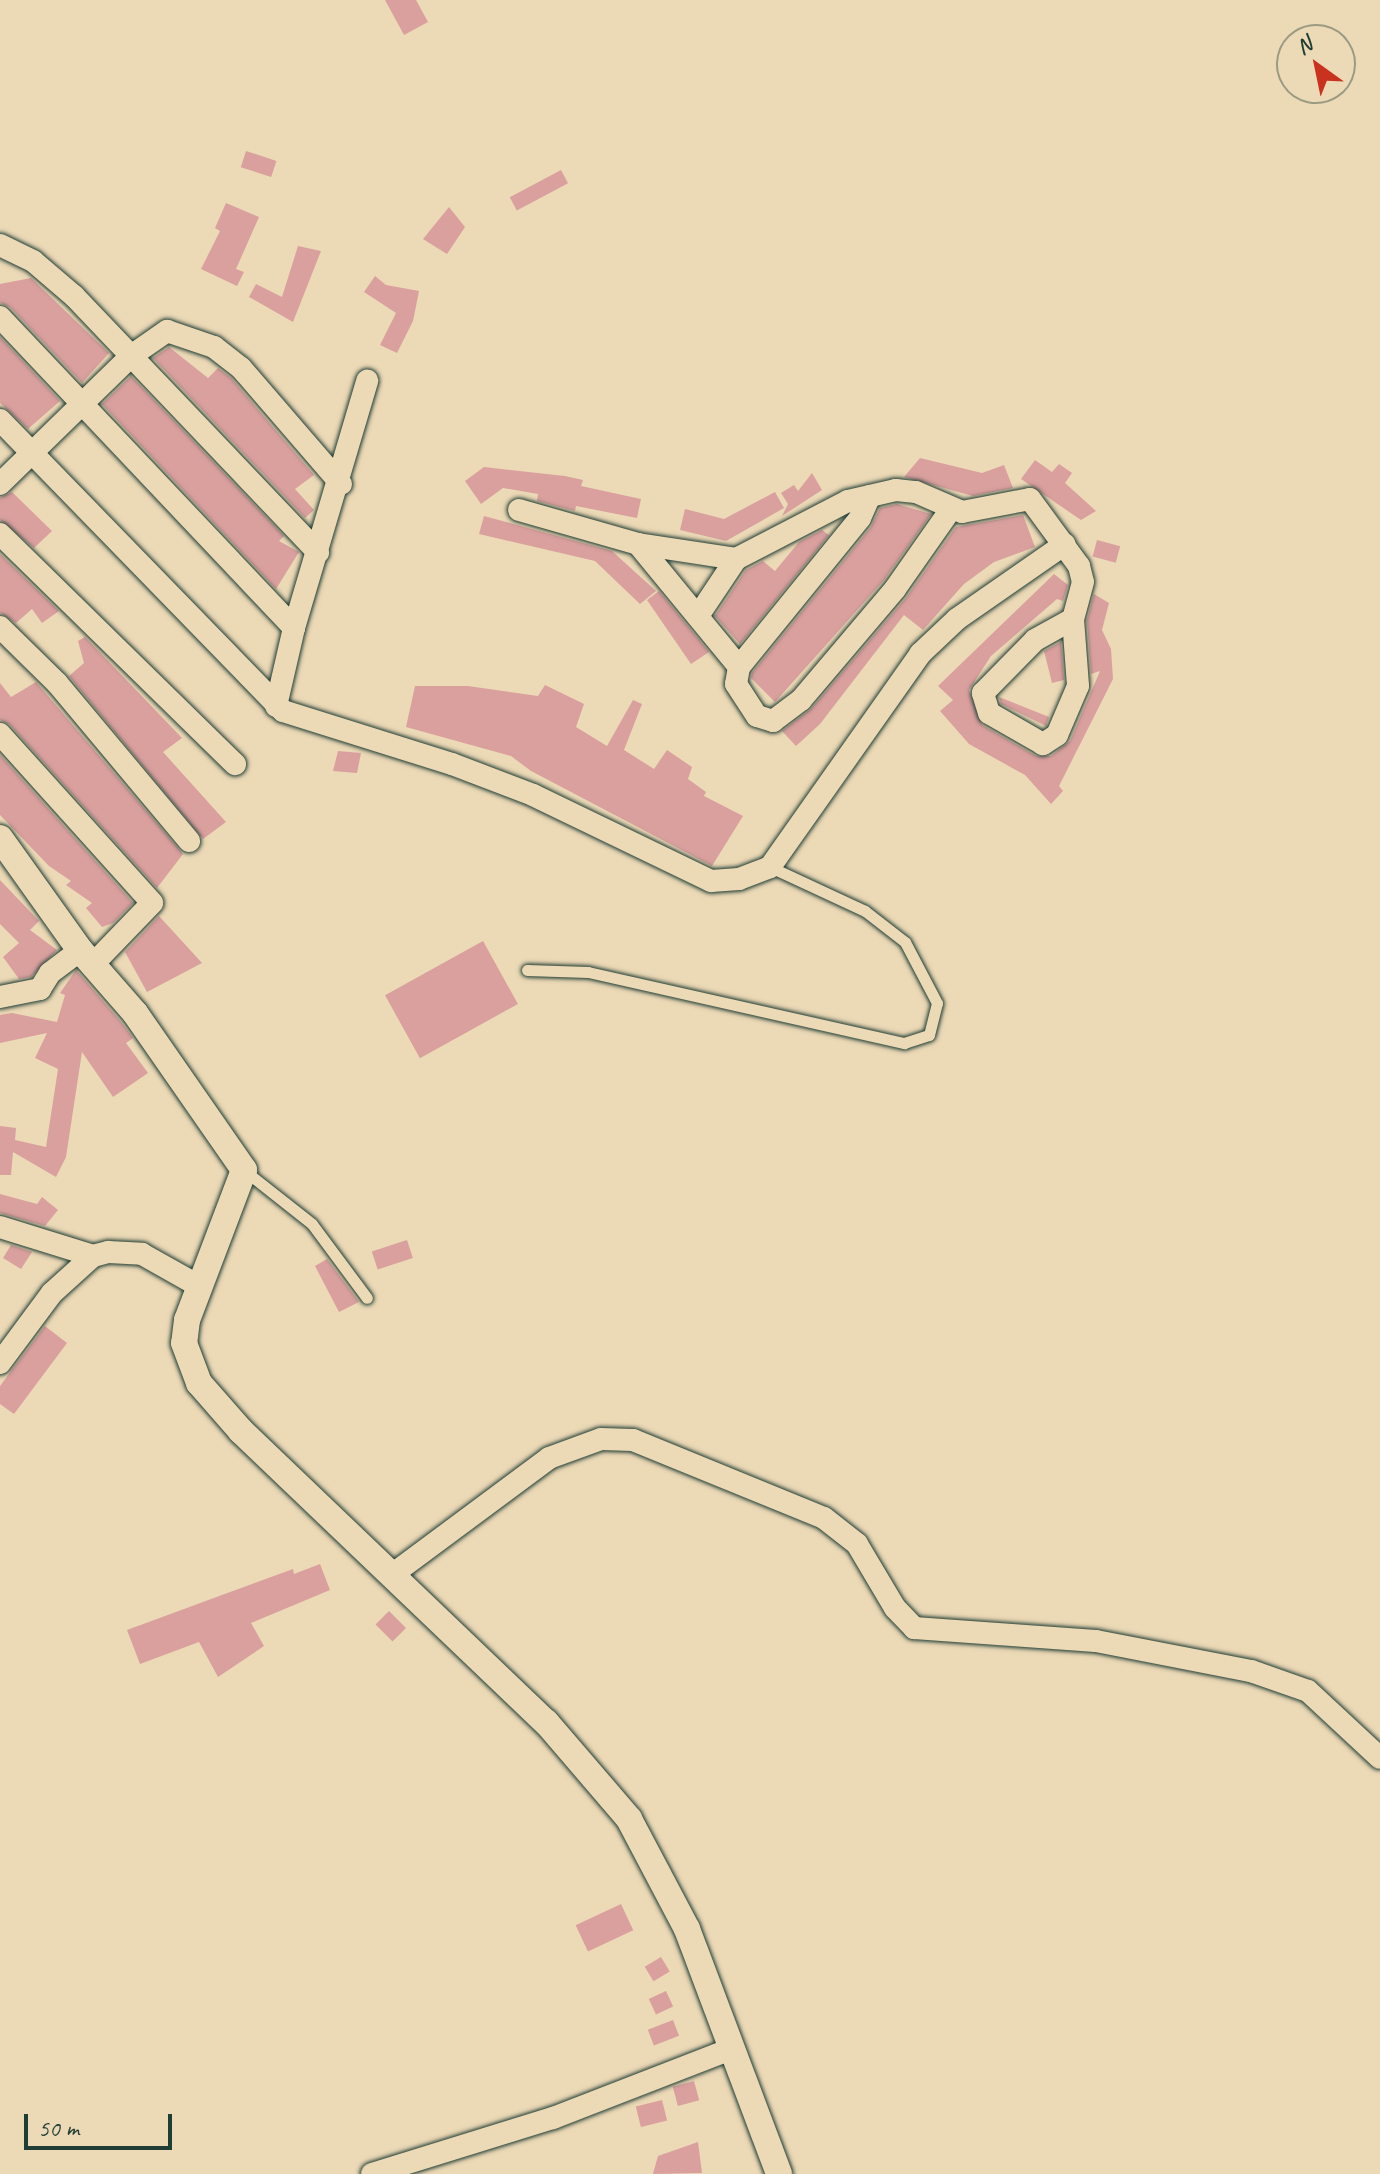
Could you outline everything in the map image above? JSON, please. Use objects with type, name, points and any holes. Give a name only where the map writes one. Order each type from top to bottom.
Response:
[{"type":"street","points":[[0,245],[50,275],[318,552]]},
{"type":"street","points":[[0,317],[294,628]]},
{"type":"street","points":[[0,484],[131,356],[167,331],[214,347],[241,368],[341,484]]},
{"type":"street","points":[[276,706],[294,628],[341,484],[367,381]]},
{"type":"street","points":[[0,420],[276,706],[306,721],[452,764],[533,795],[700,878],[739,879],[770,867],[920,654],[957,619],[1065,544]]},
{"type":"street","points":[[698,616],[736,559],[848,501],[906,490],[951,509],[972,512],[1030,499],[1065,544],[1083,582],[1073,619],[1078,686],[1057,735],[1050,742],[1035,742],[989,713],[983,693],[1035,640],[1073,619]]},
{"type":"street","points":[[870,496],[860,518],[739,667],[736,684],[757,716],[773,721],[783,717],[895,589],[951,509]]},
{"type":"street","points":[[519,510],[638,544],[736,559]]},
{"type":"street","points":[[0,534],[235,764]]},
{"type":"street","points":[[638,544],[739,667]]},
{"type":"street","points":[[0,627],[57,683],[189,841]]},
{"type":"street","points":[[0,734],[152,903],[86,957],[50,973],[40,989],[0,997]]},
{"type":"street","points":[[0,838],[86,957],[135,1013],[244,1170],[237,1201],[199,1286],[184,1343],[199,1383],[241,1431],[546,1722],[629,1819],[687,1929],[779,2174]]},
{"type":"street","points":[[0,1227],[93,1256]]},
{"type":"street","points":[[0,1363],[52,1293],[93,1256],[108,1252],[142,1254],[199,1286]]},
{"type":"street","points":[[393,1574],[549,1458],[601,1439],[633,1440],[824,1518],[857,1544],[895,1608],[914,1628],[1096,1641],[1251,1671],[1308,1691],[1380,1758]]},
{"type":"street","points":[[372,2174],[599,2102],[731,2049]]},
{"type":"lane","points":[[527,970],[588,972],[904,1043],[929,1035],[937,1003],[905,942],[865,911],[770,867]]},
{"type":"lane","points":[[244,1170],[312,1224],[367,1298]]},
{"type":"building","points":[[385,0],[416,0],[428,22],[404,35]]},
{"type":"building","points":[[246,151],[276,161],[271,177],[241,167]]},
{"type":"building","points":[[561,170],[568,183],[517,210],[510,197]]},
{"type":"building","points":[[226,203],[259,217],[236,269],[244,272],[237,286],[201,269],[220,231],[215,228]]},
{"type":"building","points":[[449,207],[465,227],[447,254],[423,239]]},
{"type":"building","points":[[298,246],[321,251],[293,322],[249,297],[256,284],[282,297]]},
{"type":"building","points":[[375,276],[386,285],[419,291],[413,321],[397,353],[380,345],[396,313],[364,292]]},
{"type":"building","points":[[31,278],[109,353],[82,383],[10,307],[0,303],[0,284]]},
{"type":"building","points":[[0,337],[60,401],[28,429],[0,403]]},
{"type":"building","points":[[169,347],[208,378],[218,368],[231,378],[314,475],[295,489],[314,510],[305,518],[153,358]]},
{"type":"building","points":[[131,376],[284,536],[279,541],[299,552],[276,589],[102,404]]},
{"type":"building","points":[[920,458],[982,473],[1004,465],[1013,488],[973,496],[904,477]]},
{"type":"building","points":[[1035,460],[1052,472],[1059,464],[1072,473],[1065,483],[1096,511],[1081,520],[1021,479]]},
{"type":"building","points":[[484,467],[565,476],[583,480],[581,486],[641,499],[637,518],[576,506],[575,511],[537,501],[538,494],[503,488],[481,504],[465,481]]},
{"type":"building","points":[[812,473],[822,490],[782,516],[788,504],[781,493],[794,485],[798,491]]},
{"type":"building","points":[[12,492],[52,531],[34,548],[0,520],[0,498]]},
{"type":"building","points":[[775,492],[784,508],[726,541],[680,530],[685,509],[724,519]]},
{"type":"building","points":[[897,504],[931,514],[884,580],[775,702],[751,678],[752,673],[871,527],[880,508]]},
{"type":"building","points":[[1023,515],[1035,547],[994,562],[964,584],[923,630],[904,615],[820,724],[796,746],[782,731],[811,709],[906,598],[956,527]]},
{"type":"building","points":[[484,516],[612,551],[656,591],[640,604],[595,561],[479,534]]},
{"type":"building","points":[[822,530],[829,535],[740,644],[715,616],[746,570],[763,561],[775,571],[799,542]]},
{"type":"building","points":[[1097,540],[1120,546],[1116,563],[1093,556]]},
{"type":"building","points":[[0,554],[59,611],[42,623],[32,609],[16,623],[0,613]]},
{"type":"building","points":[[1054,574],[1068,585],[1063,601],[1057,599],[991,656],[969,690],[982,725],[1036,756],[1051,756],[1070,741],[1100,671],[1091,674],[1087,620],[1094,594],[1109,603],[1102,630],[1111,649],[1113,679],[1059,786],[1063,791],[1051,804],[1025,775],[969,744],[940,711],[953,700],[938,686]]},
{"type":"building","points":[[659,591],[709,652],[691,664],[647,600]]},
{"type":"building","points":[[85,637],[182,738],[163,752],[226,822],[203,839],[69,676],[84,663],[78,641]]},
{"type":"building","points":[[1061,642],[1064,680],[1052,683],[1044,651]]},
{"type":"building","points":[[36,682],[183,854],[157,888],[10,725],[0,720],[0,683],[11,697]]},
{"type":"building","points":[[545,685],[584,704],[576,727],[607,746],[633,700],[642,704],[624,750],[654,769],[667,750],[692,767],[688,779],[706,792],[704,796],[743,816],[712,866],[531,771],[511,756],[406,727],[415,686],[468,686],[538,696]]},
{"type":"building","points":[[999,697],[1049,717],[1046,726],[1001,704]]},
{"type":"building","points":[[338,751],[361,753],[357,773],[333,771]]},
{"type":"building","points":[[0,755],[133,903],[113,923],[102,927],[86,908],[92,903],[66,885],[71,881],[49,866],[0,815]]},
{"type":"building","points":[[0,880],[39,921],[30,930],[57,950],[31,977],[19,979],[3,957],[19,943],[0,924]]},
{"type":"building","points":[[159,916],[202,963],[147,992],[125,952]]},
{"type":"building","points":[[483,941],[518,1004],[420,1058],[385,995]]},
{"type":"building","points":[[76,970],[133,1038],[126,1043],[148,1073],[113,1097],[82,1052],[66,1157],[56,1177],[13,1152],[11,1175],[0,1175],[0,1126],[16,1128],[15,1140],[46,1147],[58,1069],[35,1058],[47,1033],[0,1043],[0,1015],[12,1013],[57,1022],[65,995],[60,993]]},
{"type":"building","points":[[0,1194],[37,1204],[42,1197],[58,1210],[45,1226],[0,1213]]},
{"type":"building","points":[[407,1240],[413,1258],[378,1270],[372,1251]]},
{"type":"building","points":[[11,1245],[32,1252],[21,1269],[3,1258]]},
{"type":"building","points":[[327,1259],[359,1302],[339,1312],[315,1266]]},
{"type":"building","points":[[45,1326],[67,1343],[14,1414],[0,1404],[0,1386]]},
{"type":"building","points":[[320,1564],[330,1590],[251,1623],[264,1646],[218,1677],[199,1642],[140,1664],[127,1630],[293,1569],[294,1574]]},
{"type":"building","points":[[389,1611],[406,1628],[393,1641],[376,1624]]},
{"type":"building","points":[[621,1904],[633,1930],[588,1951],[576,1925]]},
{"type":"building","points":[[661,1957],[670,1972],[653,1981],[645,1967]]},
{"type":"building","points":[[666,1991],[673,2006],[656,2014],[649,1999]]},
{"type":"building","points":[[673,2020],[679,2036],[654,2046],[648,2030]]},
{"type":"building","points":[[694,2081],[699,2100],[678,2106],[673,2087]]},
{"type":"building","points":[[662,2100],[667,2120],[641,2127],[636,2107]]},
{"type":"building","points":[[698,2142],[702,2173],[653,2174],[658,2156]]}]
